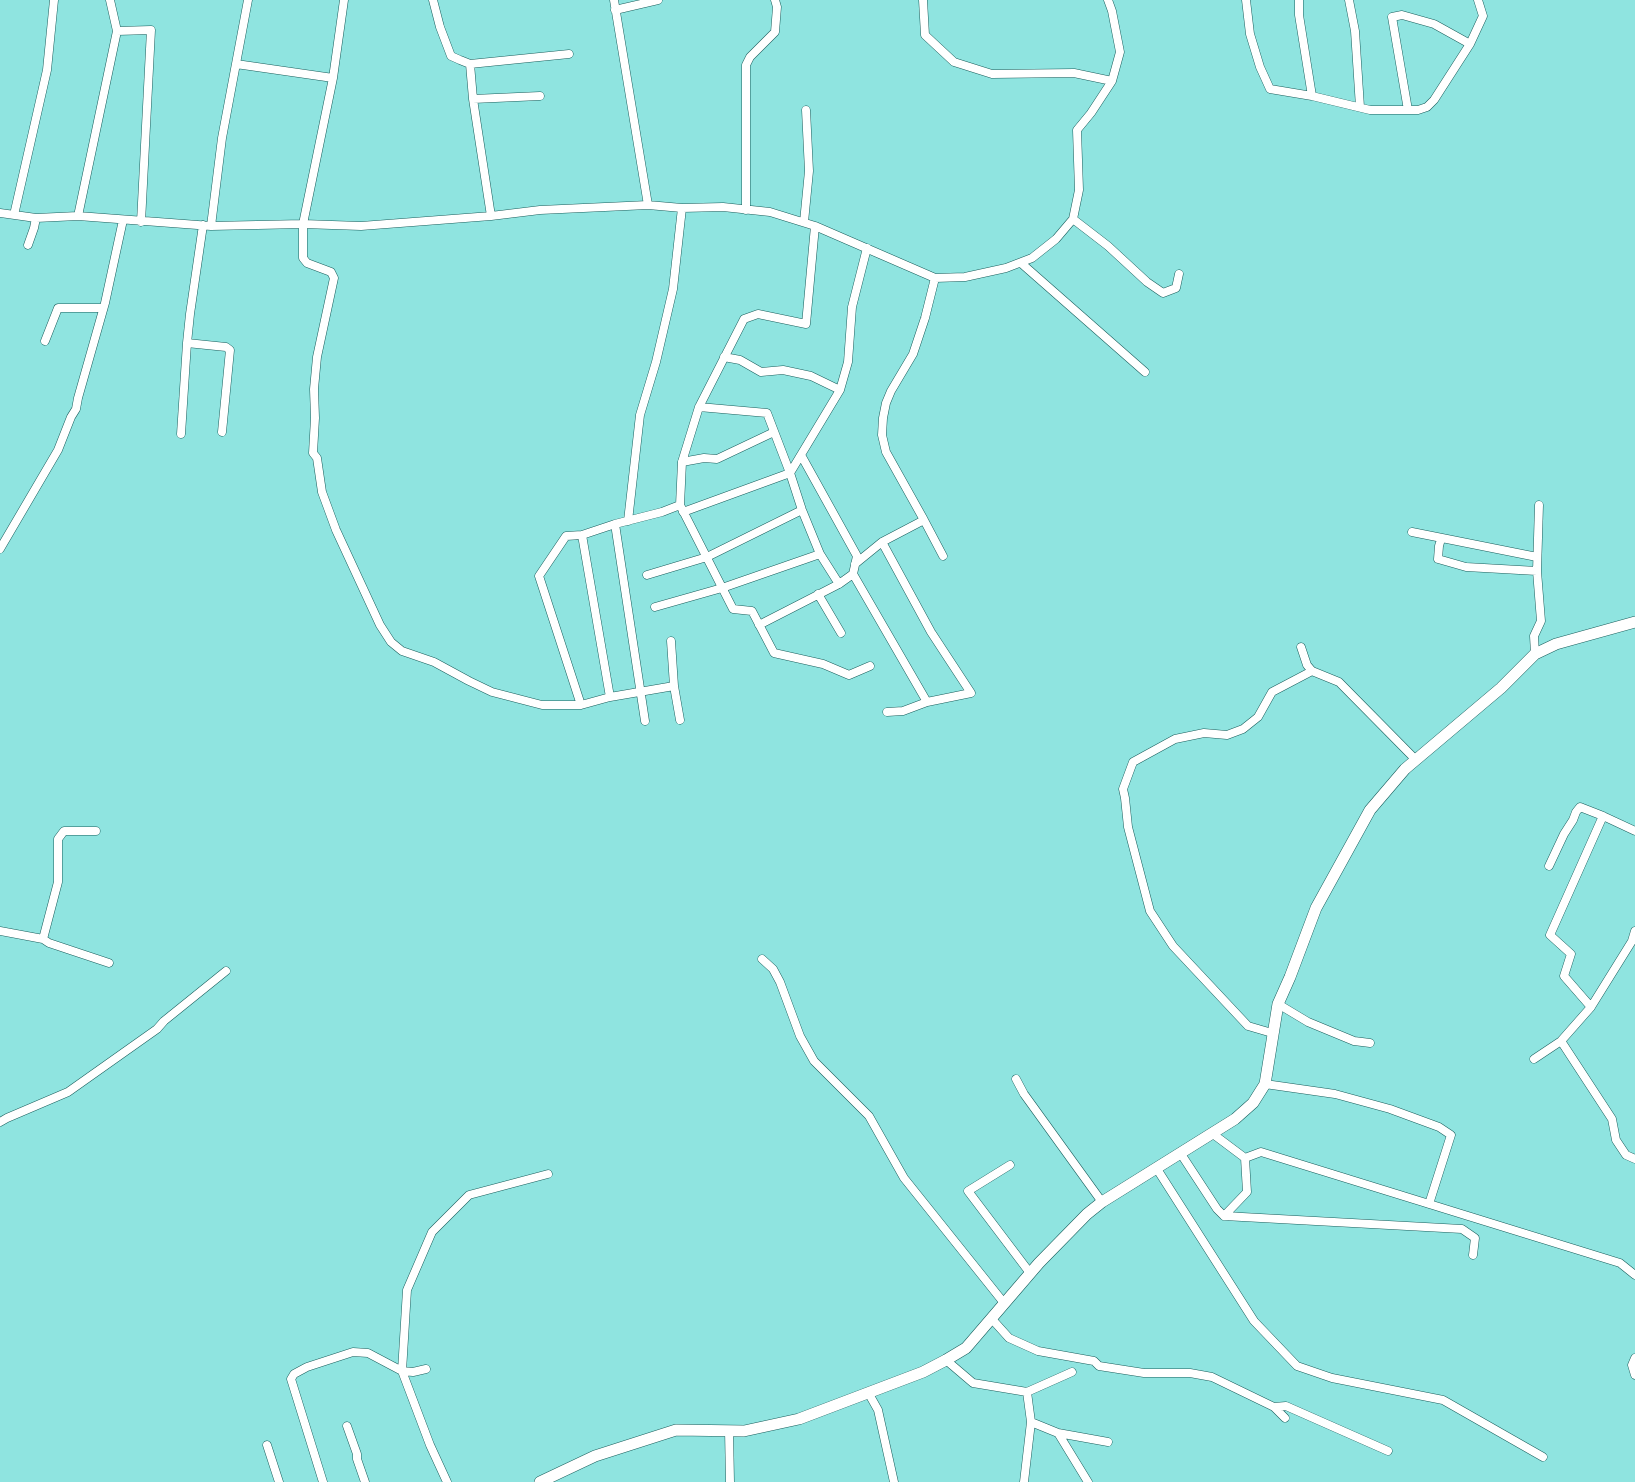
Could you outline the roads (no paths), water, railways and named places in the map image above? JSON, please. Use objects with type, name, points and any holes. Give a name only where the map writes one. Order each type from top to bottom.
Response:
[{"type":"main road","points":[[540,1482],[595,1456],[676,1430],[744,1431],[799,1420],[924,1372],[966,1348],[1030,1273],[1087,1214],[1102,1202],[1235,1119],[1253,1103],[1265,1084],[1278,1004],[1316,908],[1370,810],[1405,769],[1501,688],[1535,654],[1556,644],[1635,622]]},
{"type":"street","points":[[14,215],[47,70],[54,0]]},
{"type":"street","points":[[78,216],[117,31],[110,0]]},
{"type":"street","points":[[180,434],[190,314],[248,0]]},
{"type":"street","points":[[344,0],[333,78],[303,224],[303,258],[307,263],[332,272],[334,278],[317,357],[314,389],[313,453],[317,458],[322,492],[336,530],[380,625],[391,642],[402,651],[434,662],[468,682],[492,692],[542,705],[581,705],[610,697],[674,686]]},
{"type":"street","points":[[433,0],[440,27],[451,56],[470,64],[568,54]]},
{"type":"street","points":[[614,0],[648,205]]},
{"type":"street","points":[[615,10],[658,0]]},
{"type":"street","points":[[746,210],[746,65],[750,57],[775,32],[777,8],[775,0]]},
{"type":"street","points":[[924,0],[926,35],[954,62],[992,74],[1074,73],[1112,81]]},
{"type":"street","points":[[0,213],[36,218],[78,216],[141,222],[207,225],[303,224],[361,226],[491,216],[540,210],[648,205],[682,208],[723,207],[770,212],[804,222],[934,278],[965,277],[1020,263],[1032,258],[1056,239],[1073,219],[1079,190],[1077,130],[1091,113],[1112,81],[1120,52],[1108,0]]},
{"type":"street","points":[[1246,0],[1250,34],[1260,67],[1270,89],[1312,96],[1370,110],[1418,110],[1427,107],[1434,100],[1470,44],[1483,16],[1478,0]]},
{"type":"street","points":[[1299,0],[1299,15],[1312,96]]},
{"type":"street","points":[[1349,0],[1355,31],[1360,107]]},
{"type":"street","points":[[1408,110],[1392,17],[1402,15],[1434,24],[1470,44]]},
{"type":"street","points":[[117,31],[152,30],[141,222]]},
{"type":"street","points":[[236,64],[333,78]]},
{"type":"street","points":[[470,64],[473,99],[491,216]]},
{"type":"street","points":[[473,99],[540,96]]},
{"type":"street","points":[[804,222],[810,171],[806,110]]},
{"type":"street","points":[[628,521],[640,415],[656,362],[673,289],[682,208]]},
{"type":"street","points":[[28,245],[36,218]]},
{"type":"street","points":[[1073,219],[1108,246],[1147,282],[1163,293],[1176,288],[1179,274]]},
{"type":"street","points":[[0,549],[58,450],[76,409],[105,303],[123,220]]},
{"type":"street","points":[[815,226],[806,324],[758,314],[744,319],[699,407],[682,462],[681,509],[733,610],[752,611],[774,653],[823,664],[850,675],[870,666]]},
{"type":"street","points":[[581,705],[539,576],[566,536],[582,535],[615,524],[681,509],[790,473],[840,390],[848,362],[852,307],[867,248]]},
{"type":"street","points":[[1020,263],[1145,372]]},
{"type":"street","points":[[934,278],[925,318],[913,354],[886,403],[882,435],[886,452],[943,556]]},
{"type":"street","points":[[45,341],[58,308],[103,308]]},
{"type":"street","points":[[187,343],[226,347],[230,350],[222,432]]},
{"type":"street","points":[[724,357],[740,360],[761,372],[783,370],[812,376],[840,390]]},
{"type":"street","points":[[699,407],[767,413],[820,554],[839,584]]},
{"type":"street","points":[[682,462],[704,458],[717,459],[774,432]]},
{"type":"street","points":[[759,625],[839,584],[852,574],[857,556],[801,456]]},
{"type":"street","points":[[1535,654],[1534,636],[1541,621],[1537,571],[1539,505]]},
{"type":"street","points":[[647,575],[706,557],[802,510]]},
{"type":"street","points":[[855,564],[882,542],[924,520]]},
{"type":"street","points":[[615,524],[645,722]]},
{"type":"street","points":[[1412,532],[1435,535],[1441,539],[1538,558]]},
{"type":"street","points":[[582,535],[610,697]]},
{"type":"street","points":[[1441,539],[1438,560],[1466,567],[1537,571]]},
{"type":"street","points":[[882,542],[931,632],[971,693],[927,702],[903,711],[887,712]]},
{"type":"street","points":[[655,608],[722,588],[820,554]]},
{"type":"street","points":[[852,574],[927,702]]},
{"type":"street","points":[[818,594],[840,633]]},
{"type":"street","points":[[671,641],[674,686],[680,720]]},
{"type":"street","points":[[1301,647],[1307,665],[1312,671],[1339,682],[1416,760]]},
{"type":"street","points":[[1272,1033],[1248,1026],[1173,946],[1150,911],[1128,827],[1123,789],[1133,762],[1176,739],[1204,734],[1227,735],[1243,730],[1258,717],[1272,692],[1312,671]]},
{"type":"street","points":[[1549,866],[1564,834],[1580,807],[1635,831]]},
{"type":"street","points":[[1591,1007],[1564,976],[1571,954],[1550,935],[1603,816]]},
{"type":"street","points":[[43,939],[58,882],[58,838],[64,831],[96,831]]},
{"type":"street","points":[[0,931],[43,939],[49,943],[108,963]]},
{"type":"street","points":[[1534,1059],[1561,1041],[1591,1007],[1632,941],[1635,931]]},
{"type":"street","points":[[762,959],[773,969],[780,982],[800,1036],[814,1061],[869,1116],[904,1178],[1004,1303]]},
{"type":"street","points":[[0,1122],[68,1092],[157,1029],[164,1021],[226,971]]},
{"type":"street","points":[[1278,1004],[1308,1022],[1354,1041],[1370,1043]]},
{"type":"street","points":[[1561,1041],[1612,1119],[1616,1140],[1626,1155],[1635,1159]]},
{"type":"street","points":[[1016,1079],[1024,1094],[1102,1202]]},
{"type":"street","points":[[1265,1084],[1335,1094],[1390,1109],[1439,1127],[1451,1135],[1429,1204]]},
{"type":"street","points":[[1212,1134],[1245,1158]]},
{"type":"street","points":[[1245,1158],[1261,1152],[1620,1264],[1635,1275]]},
{"type":"street","points":[[1181,1154],[1217,1209],[1224,1216],[1462,1229],[1475,1238],[1473,1255]]},
{"type":"street","points":[[1224,1216],[1247,1192],[1245,1158]]},
{"type":"street","points":[[1010,1165],[968,1191],[1030,1273]]},
{"type":"street","points":[[1157,1169],[1254,1321],[1297,1366],[1332,1378],[1443,1400],[1543,1457]]},
{"type":"street","points":[[447,1482],[430,1445],[402,1372],[407,1290],[432,1232],[469,1195],[548,1174]]},
{"type":"street","points":[[991,1318],[1008,1338],[1038,1351],[1094,1361],[1099,1366],[1144,1373],[1190,1373],[1212,1377],[1274,1407],[1285,1418]]},
{"type":"street","points":[[323,1482],[291,1379],[294,1374],[307,1367],[353,1352],[368,1353],[402,1372],[426,1369]]},
{"type":"street","points":[[1635,1358],[1632,1365],[1635,1375]]},
{"type":"street","points":[[946,1360],[973,1383],[1027,1392],[1072,1372]]},
{"type":"street","points":[[1024,1482],[1031,1422],[1027,1392]]},
{"type":"street","points":[[868,1394],[878,1410],[894,1482]]},
{"type":"street","points":[[1274,1407],[1286,1406],[1388,1451]]},
{"type":"street","points":[[1031,1422],[1058,1433],[1108,1442]]},
{"type":"street","points":[[347,1426],[365,1482]]},
{"type":"street","points":[[729,1430],[730,1482]]},
{"type":"street","points":[[1058,1433],[1088,1482]]},
{"type":"street","points":[[267,1445],[280,1482]]}]
